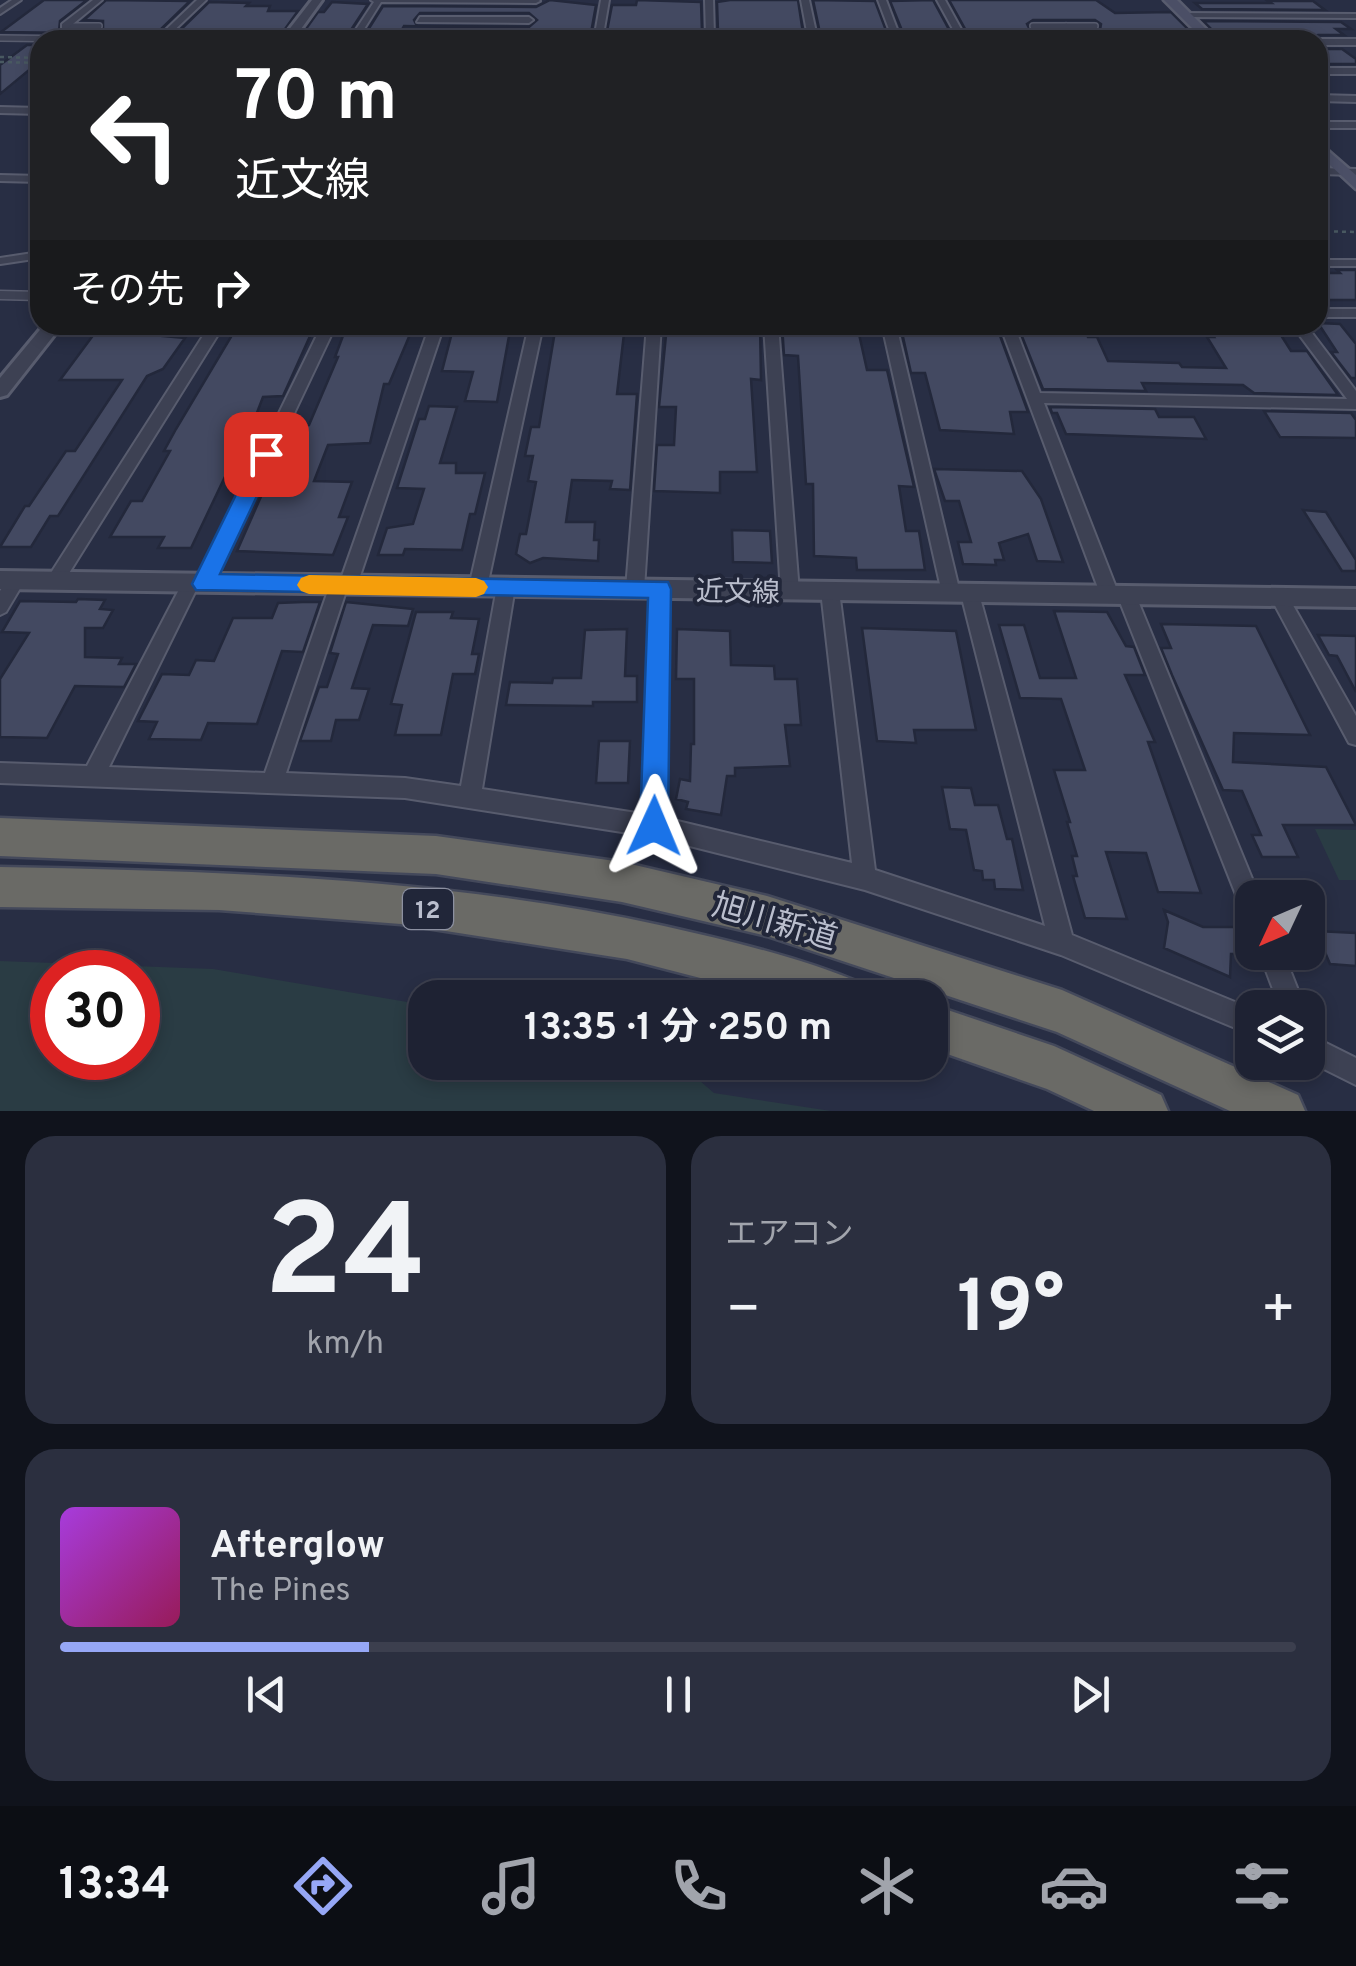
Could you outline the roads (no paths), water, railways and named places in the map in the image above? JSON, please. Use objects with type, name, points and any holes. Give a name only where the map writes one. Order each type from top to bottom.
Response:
[{"type":"highway","name":"旭川新道","points":[[0,837],[436,855],[622,882],[767,916],[1062,1012],[1282,1111]]},
{"type":"highway","name":"旭川新道","points":[[0,887],[251,892],[535,920],[762,968],[796,980]]},
{"type":"highway","points":[[948,1032],[1054,1069],[1144,1111]]},
{"type":"main road","points":[[1170,0],[1201,30]]},
{"type":"main road","points":[[1328,155],[1352,176]]},
{"type":"street","points":[[0,12],[18,0]]},
{"type":"street","points":[[65,26],[98,0]]},
{"type":"street","points":[[172,30],[202,0]]},
{"type":"street","points":[[294,30],[317,0]]},
{"type":"street","points":[[359,30],[377,0],[536,0],[526,30]]},
{"type":"street","points":[[414,30],[431,0]]},
{"type":"street","points":[[600,30],[606,0]]},
{"type":"street","points":[[709,0],[710,30]]},
{"type":"street","points":[[804,0],[811,30]]},
{"type":"street","points":[[882,0],[893,30]]},
{"type":"street","points":[[941,0],[958,30]]},
{"type":"street","points":[[1322,0],[1356,26]]},
{"type":"street","points":[[1185,15],[1356,16]]},
{"type":"street","points":[[420,20],[529,20]]},
{"type":"street","points":[[1328,42],[1356,42]]},
{"type":"street","points":[[1328,70],[1356,71]]},
{"type":"street","points":[[1328,98],[1356,98]]},
{"type":"street","points":[[0,110],[30,111]]},
{"type":"street","points":[[1328,124],[1356,125]]},
{"type":"street","points":[[1328,313],[1356,313]]},
{"type":"street","points":[[0,391],[45,335]]},
{"type":"street","points":[[55,581],[212,335]]},
{"type":"street","points":[[94,776],[324,335]]},
{"type":"street","points":[[272,782],[433,335]]},
{"type":"street","points":[[478,588],[534,335]]},
{"type":"street","points":[[635,589],[653,335]]},
{"type":"street","points":[[772,335],[790,592]]},
{"type":"street","points":[[891,335],[1062,943]]},
{"type":"street","points":[[1011,335],[1240,880]]},
{"type":"street","points":[[1306,335],[1356,402]]},
{"type":"street","points":[[1036,398],[1356,402]]},
{"type":"street","points":[[0,607],[8,580]]},
{"type":"street","name":"近文線","points":[[8,580],[1356,598]]},
{"type":"street","points":[[470,798],[506,587]]},
{"type":"street","points":[[654,826],[660,589]]},
{"type":"street","points":[[830,591],[865,878]]},
{"type":"street","points":[[1280,598],[1356,736]]},
{"type":"street","points":[[0,774],[405,788],[654,826],[865,878],[1062,943],[1235,1015]]},
{"type":"street","points":[[1325,1055],[1356,1072]]},
{"type":"lane","points":[[65,26],[99,26]]},
{"type":"lane","points":[[1033,26],[1095,26]]},
{"type":"lane","points":[[1066,26],[1069,30]]},
{"type":"lane","points":[[0,38],[30,38]]},
{"type":"lane","points":[[0,178],[30,179]]},
{"type":"lane","points":[[0,261],[30,256]]},
{"type":"lane","points":[[1328,263],[1356,263]]},
{"type":"lane","points":[[0,295],[30,296]]}]
